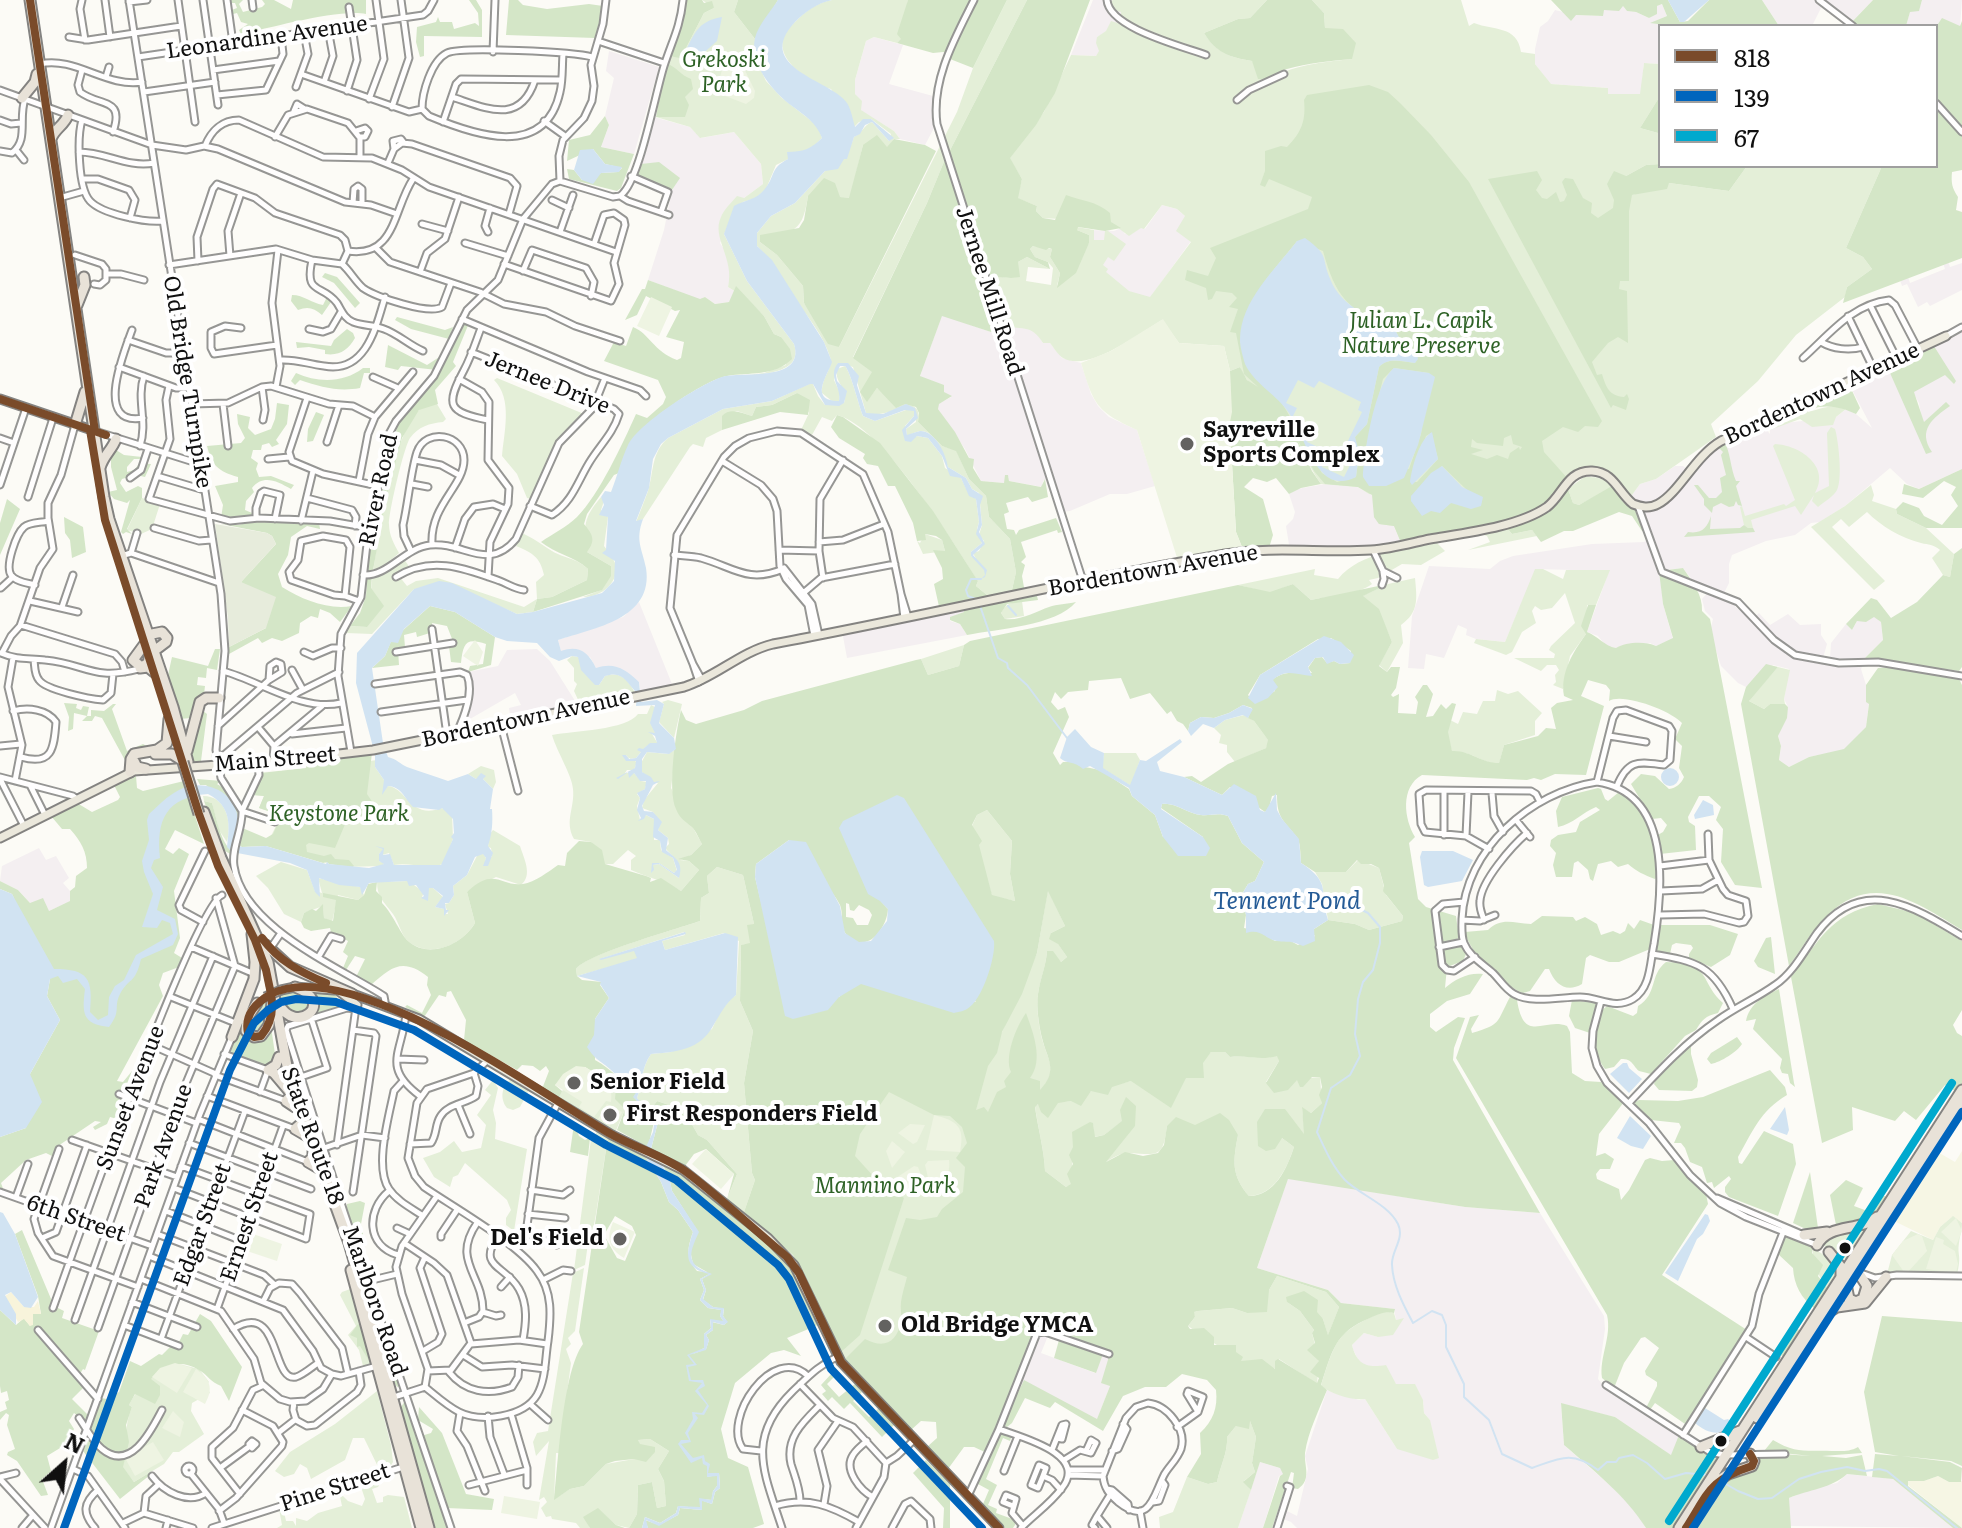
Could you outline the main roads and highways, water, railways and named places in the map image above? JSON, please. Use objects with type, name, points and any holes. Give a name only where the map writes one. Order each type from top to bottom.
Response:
[{"type":"highway","name":"State Route 18","points":[[28,0],[85,392],[109,519],[126,554],[154,672],[218,866],[270,968],[270,997],[279,1057],[289,1096],[295,1107],[298,1126],[318,1150],[320,1169],[377,1366],[390,1398],[403,1468],[421,1528]]},
{"type":"highway","points":[[24,99],[35,82],[38,69]]},
{"type":"highway","name":"State Route 18","points":[[44,106],[70,255],[69,271],[105,520],[173,707],[185,761]]},
{"type":"highway","points":[[51,139],[54,130],[65,123],[68,115]]},
{"type":"highway","points":[[69,271],[88,282],[77,301],[77,312]]},
{"type":"highway","points":[[75,425],[85,392]]},
{"type":"highway","points":[[101,476],[103,459],[116,439]]},
{"type":"highway","points":[[149,648],[147,665],[135,667],[148,667],[154,672]]},
{"type":"highway","points":[[133,768],[142,755],[167,753],[185,761],[200,702],[217,696],[205,694],[200,698],[192,717],[186,722],[179,720],[173,707]]},
{"type":"highway","points":[[133,768],[131,759],[134,754],[157,750],[167,743],[170,737],[169,719]]},
{"type":"highway","points":[[133,768],[146,769]]},
{"type":"highway","points":[[253,930],[286,965],[357,1000]]},
{"type":"highway","points":[[232,1037],[254,974],[253,930]]},
{"type":"highway","points":[[270,997],[290,1016],[309,1014],[314,1007],[313,998],[295,987]]},
{"type":"highway","name":"State Route 18","points":[[270,997],[285,1063],[349,1243],[390,1398],[429,1528]]},
{"type":"highway","points":[[279,1057],[276,1065],[268,1070],[274,1073],[289,1096]]},
{"type":"highway","points":[[1686,1528],[1779,1371],[1850,1272],[1883,1212],[1962,1090]]},
{"type":"highway","points":[[1679,1528],[1824,1315],[1962,1102]]},
{"type":"highway","points":[[318,1150],[308,1162],[320,1169]]},
{"type":"highway","points":[[1804,1235],[1865,1224],[1883,1212]]},
{"type":"highway","points":[[1817,1245],[1827,1232]]},
{"type":"highway","points":[[1829,1252],[1840,1266],[1850,1272]]},
{"type":"highway","points":[[1824,1315],[1837,1307],[1865,1303],[1882,1278]]},
{"type":"highway","points":[[1779,1371],[1776,1357],[1791,1353]]},
{"type":"highway","points":[[1706,1447],[1743,1429]]},
{"type":"highway","points":[[1716,1482],[1728,1474],[1752,1466],[1755,1456]]},
{"type":"main road","name":"Bordentown Avenue","points":[[373,750],[700,681],[757,649],[1083,582],[1241,552],[1373,550],[1512,522],[1548,506],[1569,480],[1588,471],[1603,473],[1611,478],[1628,500],[1638,506],[1651,507],[1662,502],[1703,455],[1723,439],[1946,336]]},
{"type":"main road","points":[[0,399],[92,430]]},
{"type":"main road","name":"Main Street","points":[[146,769],[208,765],[218,761],[273,761],[373,750]]},
{"type":"main road","points":[[1,835],[133,768]]},
{"type":"main road","points":[[270,997],[295,987],[334,990],[357,1000],[384,1003],[641,1150],[683,1170],[787,1257],[799,1273],[837,1357],[999,1528]]},
{"type":"water","points":[[778,0],[832,0],[812,8],[795,22],[784,38],[783,51],[799,71],[847,103],[855,127],[863,119],[871,119],[894,138],[889,141],[872,122],[865,125],[854,137],[847,159],[838,169],[825,171],[795,203],[771,216],[757,233],[757,246],[772,260],[824,342],[832,362],[822,386],[824,397],[839,401],[835,368],[838,363],[848,363],[859,376],[857,385],[866,413],[883,414],[906,404],[915,408],[918,418],[906,429],[907,435],[920,431],[931,435],[942,450],[948,467],[966,478],[972,489],[983,496],[979,532],[985,544],[973,555],[987,570],[985,577],[981,579],[985,575],[984,570],[971,556],[971,552],[982,543],[976,534],[979,522],[976,499],[969,496],[961,478],[950,476],[942,456],[928,438],[917,436],[911,442],[905,441],[902,430],[914,416],[914,411],[905,410],[875,421],[863,416],[845,366],[840,366],[836,375],[837,381],[847,391],[844,403],[839,406],[825,405],[813,384],[810,384],[772,401],[723,409],[668,438],[653,459],[649,488],[636,521],[643,519],[639,539],[646,568],[646,585],[641,599],[618,619],[558,640],[561,651],[582,651],[596,668],[614,666],[629,673],[639,682],[641,702],[657,700],[664,704],[659,723],[674,738],[676,749],[669,754],[647,752],[642,759],[642,772],[654,782],[660,781],[653,785],[642,806],[644,811],[653,812],[662,822],[658,830],[668,838],[666,850],[679,864],[679,878],[659,864],[653,865],[651,873],[652,863],[659,863],[674,873],[677,870],[673,858],[662,852],[660,841],[653,837],[654,819],[646,815],[638,821],[641,818],[637,810],[640,798],[637,793],[645,789],[646,781],[640,781],[634,773],[629,778],[628,772],[616,778],[635,768],[636,761],[626,761],[622,755],[629,759],[636,758],[641,752],[637,750],[639,748],[657,743],[655,736],[648,732],[655,733],[650,723],[655,705],[636,706],[637,693],[620,676],[605,676],[599,685],[595,685],[581,670],[578,657],[559,661],[550,657],[537,643],[495,637],[455,612],[430,606],[404,629],[398,643],[391,642],[385,656],[372,668],[383,743],[388,757],[448,781],[468,774],[476,779],[481,773],[486,776],[483,779],[493,789],[490,809],[492,828],[488,846],[493,853],[488,866],[483,866],[486,858],[483,854],[475,857],[467,875],[453,886],[454,895],[449,903],[445,903],[446,910],[449,910],[444,916],[444,909],[435,907],[443,896],[429,888],[428,901],[421,898],[424,896],[416,885],[409,886],[407,881],[369,883],[362,895],[360,887],[339,885],[319,878],[320,897],[307,870],[290,863],[232,852],[227,847],[227,816],[216,799],[208,794],[182,800],[173,806],[162,822],[160,858],[154,860],[151,868],[163,887],[157,910],[175,919],[178,934],[173,945],[141,959],[134,977],[120,994],[115,1017],[109,1027],[93,1023],[86,1016],[85,989],[77,979],[63,983],[58,976],[50,979],[47,996],[60,1020],[30,1074],[42,1102],[26,1128],[0,1137],[0,889],[12,894],[54,969],[75,971],[86,978],[91,991],[90,1012],[98,1020],[108,1015],[109,997],[115,986],[124,980],[136,955],[173,934],[170,923],[162,920],[157,928],[142,927],[153,894],[142,861],[149,840],[149,814],[179,790],[198,785],[224,794],[235,808],[238,818],[233,843],[242,847],[266,846],[326,864],[369,868],[384,864],[379,861],[383,849],[375,846],[384,848],[383,855],[390,854],[394,865],[441,865],[453,839],[453,819],[442,808],[413,807],[393,787],[388,786],[382,795],[384,780],[375,767],[375,755],[372,755],[373,747],[356,683],[357,653],[414,589],[439,581],[452,583],[517,614],[602,593],[614,581],[615,561],[602,553],[606,550],[608,517],[599,515],[604,505],[601,497],[605,491],[611,492],[634,436],[670,406],[712,381],[731,375],[769,373],[790,365],[795,356],[794,344],[747,281],[724,234],[734,206],[761,193],[778,166],[788,159],[787,152],[806,149],[822,138],[813,123],[770,85],[756,58],[755,38]]},
{"type":"water","points":[[1668,0],[1709,0],[1684,22],[1680,22]]},
{"type":"water","points":[[722,17],[717,41],[699,57],[686,50],[700,28],[708,21]]},
{"type":"water","points":[[593,149],[605,164],[622,167],[619,172],[601,173],[593,184],[582,180],[574,170],[580,150]]},
{"type":"water","points":[[1305,238],[1318,249],[1336,290],[1349,304],[1393,326],[1401,341],[1417,354],[1415,363],[1391,361],[1379,367],[1367,424],[1355,437],[1359,452],[1356,477],[1347,480],[1330,479],[1317,466],[1286,409],[1249,371],[1241,349],[1242,326],[1252,299],[1297,241]],"holes":[[[1298,380],[1314,388],[1319,381],[1361,402],[1358,410],[1362,412],[1344,449],[1355,455],[1344,477],[1322,467],[1325,459],[1315,454],[1318,447],[1307,442],[1311,434],[1300,429],[1303,421],[1293,416],[1297,408],[1286,403]]]},
{"type":"water","points":[[1394,368],[1429,373],[1435,377],[1418,445],[1404,478],[1386,486],[1369,486],[1363,477],[1372,419],[1381,388]]},
{"type":"water","points":[[1432,432],[1438,459],[1412,485],[1412,469],[1417,454]]},
{"type":"water","points":[[1442,466],[1462,487],[1483,497],[1481,506],[1471,509],[1451,503],[1440,513],[1431,511],[1422,516],[1411,501],[1411,496],[1431,473]]},
{"type":"water","points":[[1324,636],[1341,642],[1354,655],[1350,663],[1334,661],[1327,664],[1323,657],[1315,658],[1308,667],[1312,676],[1282,674],[1273,680],[1278,687],[1268,698],[1255,704],[1248,698],[1260,675]]},
{"type":"water","points":[[1243,705],[1253,709],[1248,718],[1243,715],[1225,720],[1214,728],[1203,724],[1191,736],[1188,731],[1190,723],[1201,717],[1214,718]]},
{"type":"water","name":"Tennent Pond","points":[[1075,729],[1091,747],[1104,753],[1103,768],[1130,785],[1140,760],[1146,761],[1180,739],[1182,742],[1157,762],[1160,771],[1184,777],[1222,795],[1234,784],[1256,796],[1260,810],[1265,812],[1276,793],[1277,810],[1299,839],[1301,863],[1317,876],[1323,888],[1328,920],[1314,929],[1315,941],[1303,946],[1273,940],[1255,932],[1246,933],[1246,915],[1241,896],[1248,884],[1255,881],[1264,862],[1242,843],[1228,816],[1196,814],[1162,804],[1161,809],[1203,837],[1210,848],[1206,856],[1178,856],[1163,837],[1155,815],[1132,796],[1129,788],[1090,766],[1083,769],[1060,758],[1067,737]]},
{"type":"water","points":[[1666,768],[1674,768],[1679,777],[1677,784],[1666,786],[1661,781],[1661,773]]},
{"type":"water","points":[[897,795],[904,798],[994,941],[983,988],[973,1004],[966,1010],[954,1013],[861,984],[839,997],[828,1010],[793,1019],[785,1016],[755,877],[756,864],[789,840],[806,842],[840,906],[845,933],[859,942],[871,941],[887,921],[888,909],[868,894],[839,828],[843,821]]},
{"type":"water","points":[[1703,800],[1713,805],[1714,815],[1695,819],[1694,815]]},
{"type":"water","points":[[1422,851],[1453,851],[1473,860],[1462,881],[1428,887],[1424,885]]},
{"type":"water","points":[[685,932],[662,941],[665,950],[725,933],[738,937],[736,995],[708,1034],[694,1045],[678,1051],[651,1054],[637,1098],[641,1103],[641,1109],[655,1114],[658,1122],[651,1149],[669,1176],[672,1191],[699,1232],[692,1258],[697,1267],[712,1274],[702,1279],[706,1290],[703,1299],[713,1307],[724,1308],[723,1316],[728,1322],[724,1325],[713,1322],[713,1330],[706,1335],[709,1340],[706,1350],[689,1355],[697,1365],[688,1367],[691,1380],[703,1380],[705,1386],[698,1390],[709,1406],[704,1415],[695,1414],[698,1418],[688,1433],[691,1442],[681,1444],[693,1458],[704,1455],[705,1461],[710,1464],[708,1473],[719,1473],[720,1488],[715,1492],[712,1504],[702,1501],[702,1510],[680,1508],[678,1515],[659,1526],[646,1520],[648,1528],[642,1528],[645,1517],[660,1523],[676,1513],[678,1506],[700,1507],[699,1498],[711,1500],[717,1486],[717,1476],[707,1477],[707,1466],[702,1458],[691,1463],[678,1444],[681,1440],[689,1440],[685,1433],[693,1419],[692,1412],[702,1413],[707,1405],[695,1391],[702,1383],[689,1381],[686,1365],[694,1364],[687,1355],[704,1348],[704,1334],[711,1328],[710,1319],[723,1321],[721,1310],[708,1308],[700,1300],[704,1290],[700,1279],[709,1274],[695,1268],[689,1259],[693,1232],[669,1202],[643,1153],[653,1132],[655,1118],[637,1109],[639,1103],[633,1097],[637,1091],[587,1047],[594,1035],[595,1019],[609,998],[601,982],[577,976],[637,958],[634,951],[599,959]]},
{"type":"water","points":[[1627,1063],[1642,1079],[1629,1093],[1610,1074]]},
{"type":"water","points":[[1785,1107],[1789,1130],[1787,1135],[1770,1129]]},
{"type":"water","points":[[1630,1116],[1651,1136],[1643,1149],[1617,1138]]},
{"type":"water","points":[[0,1212],[15,1234],[38,1297],[31,1308],[24,1307],[11,1292],[5,1295],[16,1314],[16,1325],[0,1310]]},
{"type":"water","points":[[1705,1214],[1710,1221],[1697,1239],[1678,1281],[1665,1273]]},
{"type":"water","points":[[1705,1408],[1735,1425],[1720,1433],[1705,1430],[1695,1423]]},
{"type":"waterway","points":[[981,579],[971,579],[966,590],[968,596],[978,600],[998,658],[1007,663],[1008,668],[1027,685],[1067,738]]},
{"type":"waterway","points":[[1008,606],[1016,615]]},
{"type":"waterway","points":[[1325,904],[1350,904],[1368,913],[1380,927],[1380,943],[1373,970],[1363,982],[1358,999],[1355,1034],[1360,1056],[1350,1075],[1331,1088],[1317,1132],[1345,1180],[1381,1205],[1398,1224],[1400,1235],[1392,1260],[1394,1281],[1413,1323],[1432,1311],[1442,1315],[1446,1325],[1446,1347],[1464,1384],[1464,1397],[1489,1420],[1502,1454],[1532,1468],[1558,1459],[1573,1458],[1598,1470],[1607,1462],[1633,1455],[1665,1479],[1686,1473],[1707,1475]]},
{"type":"waterway","points":[[1724,1483],[1758,1499],[1772,1498],[1799,1479],[1821,1472],[1847,1467],[1865,1471],[1879,1469],[1887,1471],[1957,1528]]},
{"type":"place","name":"Sayreville Sports Complex","points":[[1187,444]]},
{"type":"place","name":"Senior Field","points":[[574,1083]]},
{"type":"place","name":"First Responders Field","points":[[610,1115]]},
{"type":"place","name":"Del's Field","points":[[620,1239]]},
{"type":"place","name":"Old Bridge YMCA","points":[[885,1326]]},
{"type":"park label","name":"Grekoski Park","points":[[724,74]]},
{"type":"park label","name":"Julian L. Capik Nature Preserve","points":[[1421,334]]},
{"type":"park label","name":"Keystone Park","points":[[339,815]]},
{"type":"park label","name":"Mannino Park","points":[[885,1187]]}]
